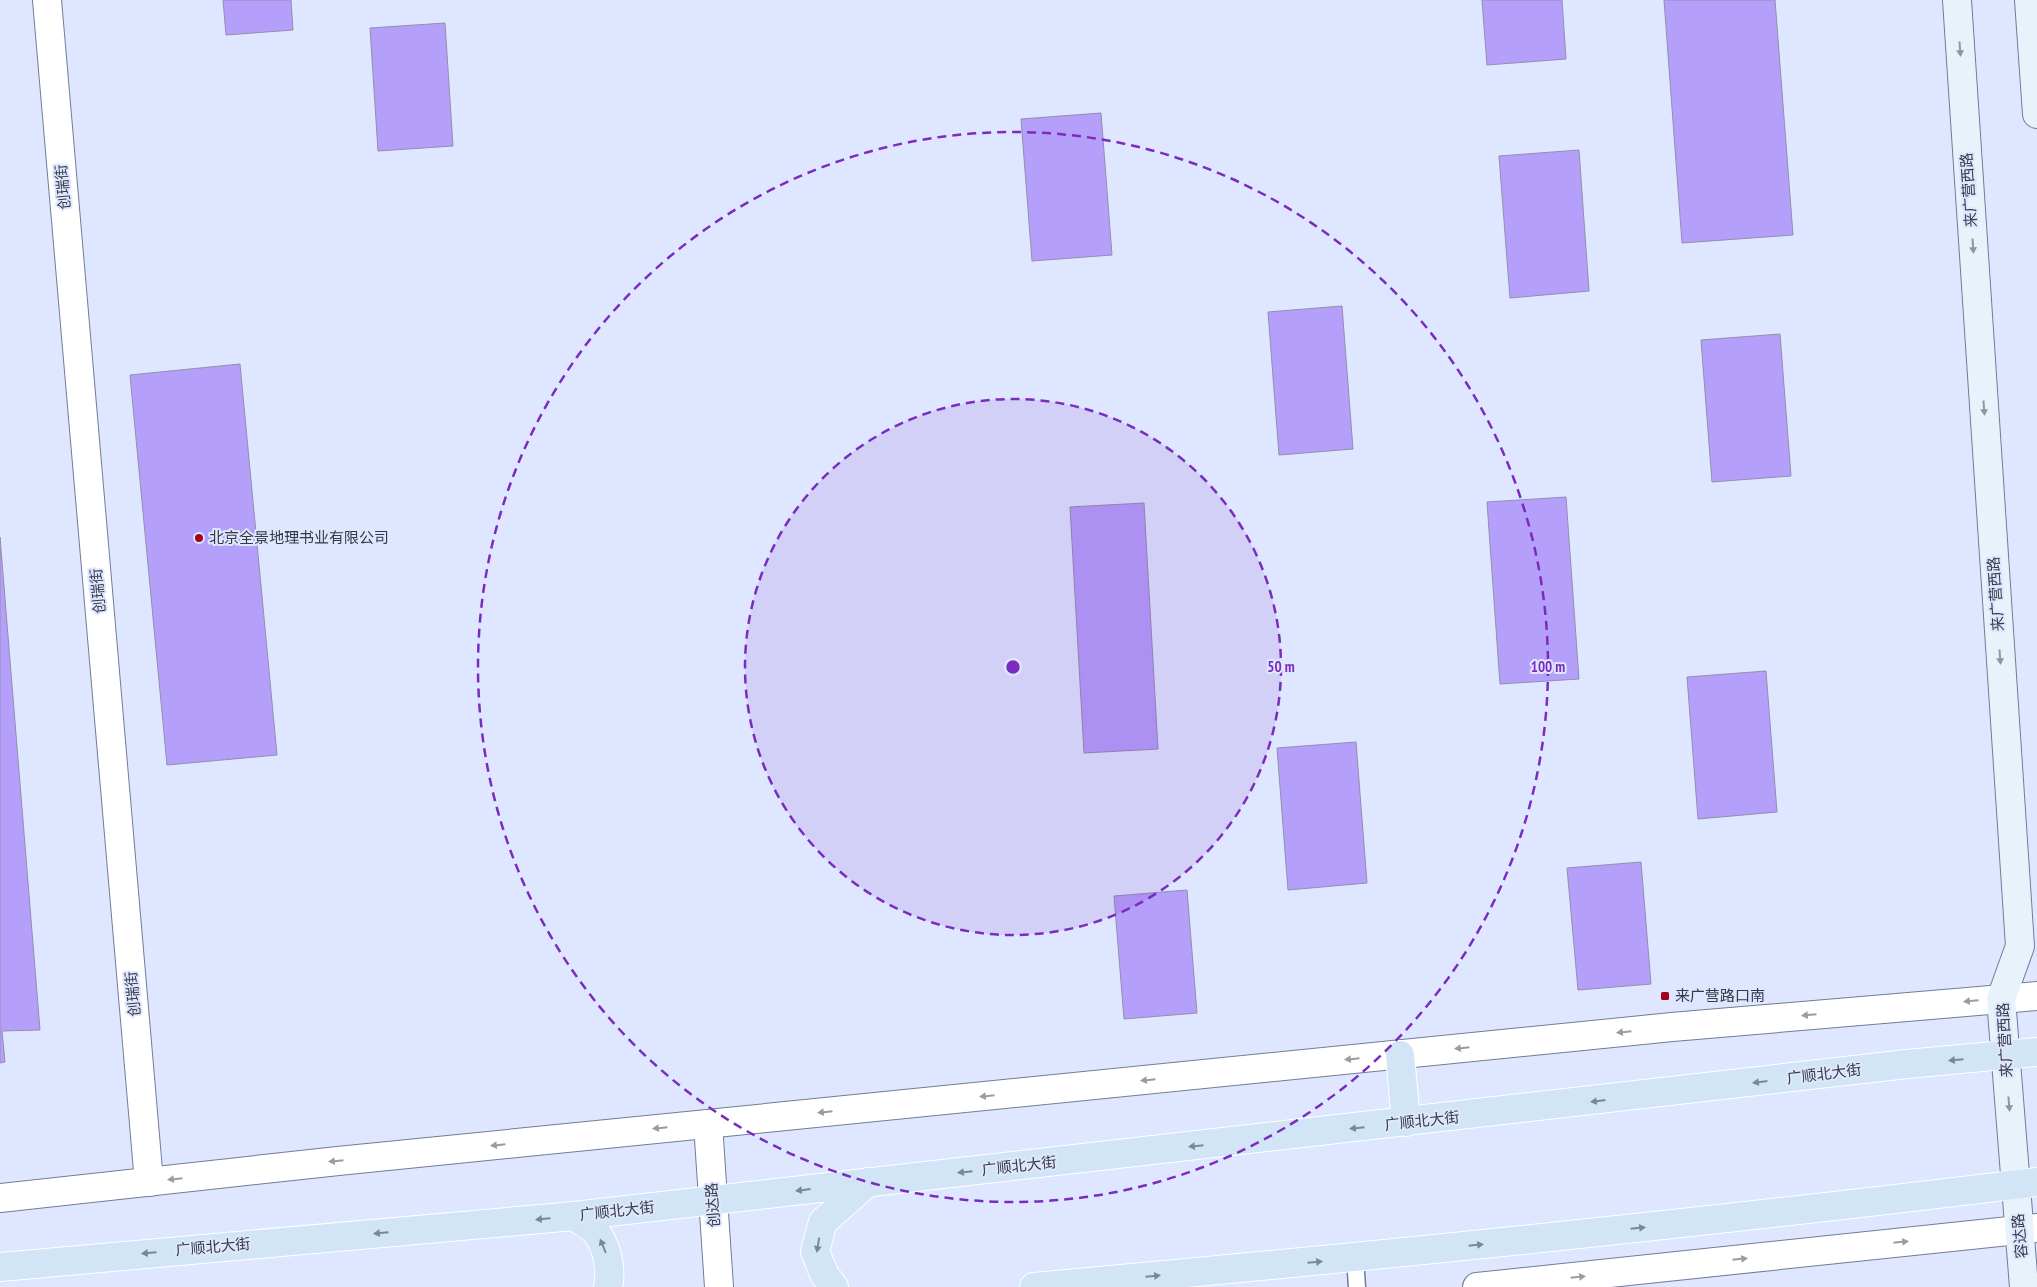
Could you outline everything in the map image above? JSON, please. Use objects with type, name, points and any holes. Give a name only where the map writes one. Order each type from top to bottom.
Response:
[{"type":"main road","name":"来广营西路","points":[[1957,0],[2020,946],[2001,999],[2005,1055],[2026,1183]]},
{"type":"main road","points":[[2029,0],[2034,32],[2037,114]]},
{"type":"main road","name":"广顺北大街","points":[[0,1267],[574,1216],[1907,1064],[2037,1052]]},
{"type":"main road","points":[[1400,1054],[1406,1122]]},
{"type":"main road","points":[[834,1287],[824,1274],[816,1251],[823,1222],[868,1182]]},
{"type":"main road","points":[[1034,1287],[1354,1258],[2026,1183]]},
{"type":"main road","name":"容达路","points":[[2024,1287],[2028,1229],[2026,1183]]},
{"type":"main road","points":[[574,1216],[594,1230],[604,1245],[610,1278],[608,1287]]},
{"type":"main road","points":[[1201,1272],[1230,1287]]},
{"type":"street","name":"创瑞街","points":[[47,0],[149,1182]]},
{"type":"street","points":[[0,1198],[708,1124],[1662,1028],[2037,996]]},
{"type":"street","name":"创达路","points":[[708,1124],[719,1287]]},
{"type":"street","points":[[1477,1287],[2028,1229]]},
{"type":"lane","points":[[1354,1258],[1357,1287]]},
{"type":"building","points":[[223,0],[291,0],[293,30],[226,35]]},
{"type":"building","points":[[1482,0],[1562,0],[1566,59],[1487,65]]},
{"type":"building","points":[[1664,0],[1775,0],[1793,235],[1682,243]]},
{"type":"building","points":[[445,23],[453,146],[378,151],[370,28]]},
{"type":"building","points":[[1101,113],[1112,255],[1032,261],[1021,119]]},
{"type":"building","points":[[1579,150],[1589,291],[1510,298],[1499,156]]},
{"type":"building","points":[[1342,306],[1353,449],[1279,455],[1268,312]]},
{"type":"building","points":[[1780,334],[1791,476],[1712,482],[1701,340]]},
{"type":"building","points":[[240,364],[277,755],[167,765],[130,375]]},
{"type":"building","points":[[1566,497],[1579,679],[1500,684],[1487,502]]},
{"type":"building","points":[[1144,503],[1158,749],[1084,753],[1070,507]]},
{"type":"building","points":[[0,537],[40,1030],[2,1031],[5,1062],[0,1063]]},
{"type":"building","points":[[1766,671],[1777,812],[1698,819],[1687,677]]},
{"type":"building","points":[[1356,742],[1367,883],[1288,890],[1277,748]]},
{"type":"building","points":[[1641,862],[1651,984],[1578,990],[1567,868]]},
{"type":"building","points":[[1187,890],[1197,1013],[1124,1019],[1114,896]]},
{"type":"place","name":"北京全景地理书业有限公司","points":[[199,538]]},
{"type":"place","name":"来广营路口南","points":[[1665,996]]}]
